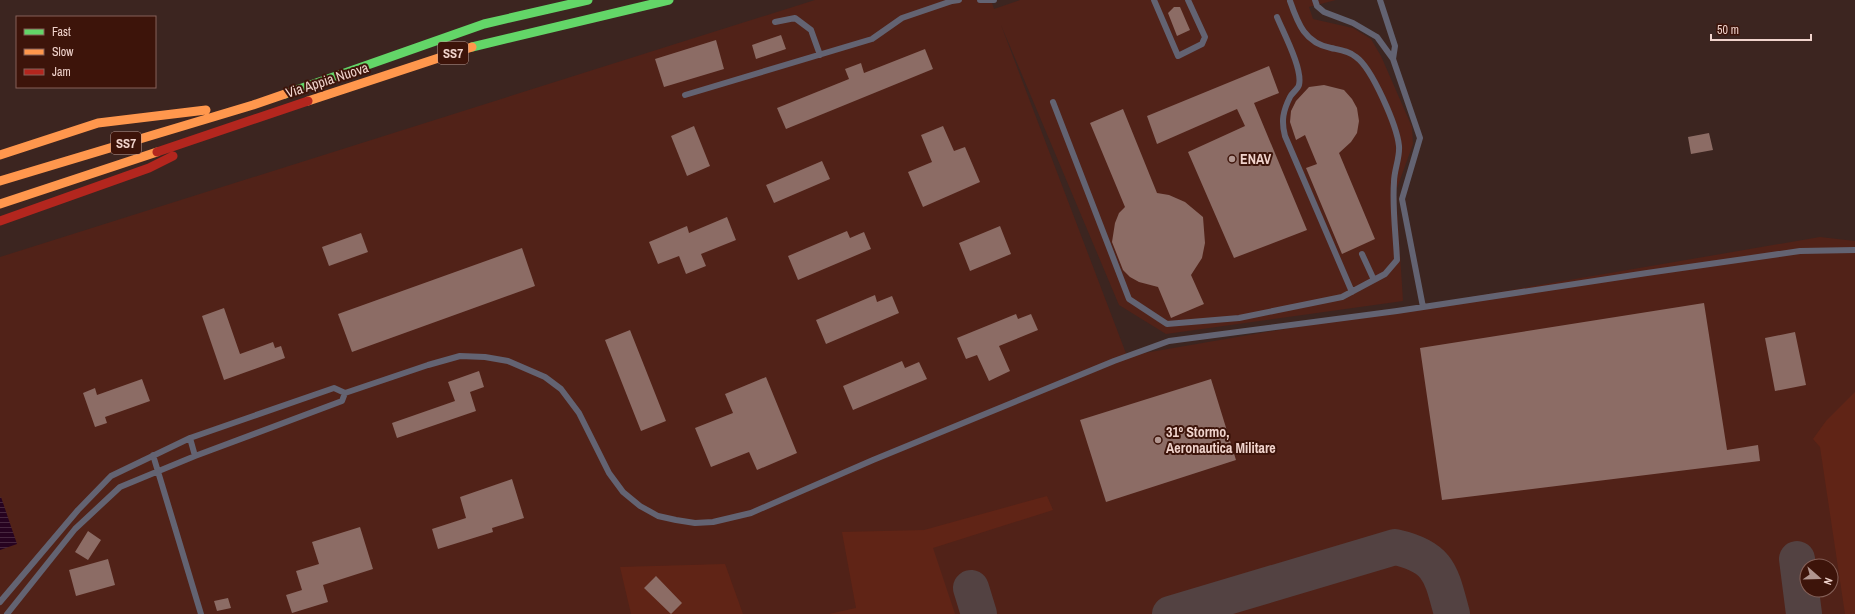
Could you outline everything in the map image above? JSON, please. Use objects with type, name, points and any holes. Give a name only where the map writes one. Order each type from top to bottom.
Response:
[{"type":"main road","name":"Via Appia Nuova","points":[[0,181],[253,105],[484,24],[588,0]]},
{"type":"main road","name":"Via Appia Nuova","points":[[0,204],[242,122],[481,44],[669,0]]},
{"type":"main road","points":[[0,155],[98,123],[253,105]]},
{"type":"main road","points":[[0,221],[148,168],[242,122]]},
{"type":"lane","points":[[685,95],[872,39],[902,18],[959,0]]},
{"type":"lane","points":[[980,0],[994,0]]},
{"type":"lane","points":[[1154,0],[1178,56],[1202,44],[1205,36],[1188,0]]},
{"type":"lane","points":[[1315,0],[1317,6],[1324,12],[1353,23],[1377,37],[1393,59],[1420,138],[1402,199],[1423,307]]},
{"type":"lane","points":[[1380,0],[1395,46],[1393,59]]},
{"type":"lane","points":[[1053,102],[1129,299],[1167,324],[1239,318],[1342,297],[1385,274],[1397,260],[1394,182],[1399,148],[1397,136],[1392,119],[1368,69],[1356,57],[1342,50],[1316,43],[1307,37],[1297,21],[1290,1]]},
{"type":"lane","points":[[1277,17],[1296,63],[1299,76],[1299,86],[1290,96],[1282,122],[1285,136],[1352,292]]},
{"type":"lane","points":[[775,22],[795,18],[812,30],[820,55]]},
{"type":"lane","points":[[0,602],[78,510],[111,476],[190,438],[334,388],[345,393],[433,363],[460,356],[485,357],[508,361],[545,377],[561,389],[579,413],[608,473],[623,492],[640,506],[658,516],[695,523],[713,522],[751,513],[924,439],[1114,361],[1169,341],[1423,307],[1800,251],[1855,250]]},
{"type":"lane","points":[[1362,254],[1374,280]]},
{"type":"lane","points":[[7,614],[75,529],[120,487],[158,470],[342,401],[345,393]]},
{"type":"lane","points":[[190,438],[195,456]]},
{"type":"lane","points":[[153,455],[201,614]]},
{"type":"shaded area","points":[[815,0],[991,0],[994,9],[1020,0],[1336,0],[1309,7],[1313,19],[1353,28],[1371,39],[1381,56],[1412,127],[1413,144],[1396,191],[1403,301],[1166,334],[1119,305],[1001,25],[1127,356],[1820,237],[1855,241],[1855,614],[0,614],[0,257]]},
{"type":"shaded area","points":[[1855,392],[1855,614],[1845,614],[1839,574],[1839,558],[1837,558],[1820,447],[1813,439],[1826,421]]},
{"type":"shaded area","points":[[1047,496],[1053,510],[933,548],[955,614],[829,614],[856,608],[842,532],[924,530]]},
{"type":"shaded area","points":[[1,497],[17,544],[0,550],[0,498]]},
{"type":"shaded area","points":[[725,564],[743,614],[631,614],[620,567]]},
{"type":"building","points":[[1174,7],[1180,7],[1190,30],[1177,36],[1168,13]]},
{"type":"building","points":[[781,35],[786,49],[756,59],[752,45]]},
{"type":"building","points":[[716,40],[724,69],[664,87],[655,59]]},
{"type":"building","points":[[925,49],[933,69],[786,129],[777,108],[849,79],[845,69],[861,63],[864,73]]},
{"type":"building","points":[[1269,66],[1279,93],[1254,103],[1307,230],[1234,258],[1188,152],[1245,126],[1237,109],[1157,144],[1147,116]]},
{"type":"building","points":[[1324,85],[1344,90],[1352,99],[1357,108],[1359,121],[1357,133],[1351,142],[1339,153],[1375,239],[1342,254],[1306,168],[1317,164],[1305,135],[1296,140],[1290,122],[1291,111],[1296,101],[1309,87]]},
{"type":"building","points":[[1123,109],[1157,193],[1169,195],[1185,202],[1203,217],[1205,243],[1202,258],[1191,275],[1204,304],[1171,318],[1158,287],[1139,282],[1130,277],[1123,270],[1112,242],[1115,223],[1119,213],[1125,207],[1090,123]]},
{"type":"building","points":[[694,126],[710,166],[687,176],[671,136]]},
{"type":"building","points":[[943,126],[954,151],[965,147],[980,182],[923,207],[908,172],[932,162],[921,135]]},
{"type":"building","points":[[1709,133],[1713,150],[1691,154],[1688,137]]},
{"type":"building","points":[[822,161],[830,179],[774,203],[766,185]]},
{"type":"building","points":[[727,217],[736,240],[701,254],[706,266],[686,274],[679,256],[658,264],[649,242],[687,226],[689,233]]},
{"type":"building","points":[[1000,226],[1011,254],[970,271],[959,243]]},
{"type":"building","points":[[847,231],[850,238],[864,232],[871,249],[798,280],[788,256]]},
{"type":"building","points":[[361,233],[368,252],[329,266],[322,247]]},
{"type":"building","points":[[522,248],[535,286],[352,352],[338,314]]},
{"type":"building","points":[[875,295],[877,302],[892,296],[899,313],[826,344],[816,320]]},
{"type":"building","points":[[1704,303],[1727,450],[1758,445],[1760,461],[1442,500],[1420,348]]},
{"type":"building","points":[[224,308],[240,354],[273,342],[275,348],[281,346],[285,358],[224,380],[202,316]]},
{"type":"building","points":[[1016,314],[1018,319],[1031,314],[1038,330],[999,346],[1010,371],[989,381],[977,355],[966,359],[957,338]]},
{"type":"building","points":[[630,330],[666,421],[641,431],[605,340]]},
{"type":"building","points":[[1795,332],[1806,385],[1775,391],[1765,338]]},
{"type":"building","points":[[902,361],[905,368],[919,362],[927,379],[853,410],[843,386]]},
{"type":"building","points":[[479,371],[484,387],[470,392],[476,411],[397,438],[392,423],[455,401],[448,382]]},
{"type":"building","points":[[766,377],[797,453],[757,470],[749,452],[711,467],[695,428],[733,413],[725,394]]},
{"type":"building","points":[[142,379],[150,401],[105,417],[107,423],[95,427],[83,393],[95,388],[97,395]]},
{"type":"building","name":"31º Stormo, Aeronautica Militare","points":[[1211,379],[1236,460],[1106,502],[1080,420]]},
{"type":"building","points":[[512,479],[524,518],[492,528],[493,532],[438,549],[432,529],[466,518],[460,497]]},
{"type":"building","points":[[360,527],[373,569],[323,585],[328,602],[292,613],[286,595],[302,590],[296,571],[319,564],[312,542]]},
{"type":"building","points":[[88,531],[101,540],[88,560],[75,552]]},
{"type":"building","points":[[108,559],[115,585],[76,596],[69,570]]},
{"type":"building","points":[[656,576],[682,603],[671,614],[644,588]]},
{"type":"building","points":[[228,598],[231,608],[217,611],[214,601]]},
{"type":"taxiway","points":[[1170,614],[1395,547],[1421,556],[1430,562],[1436,569],[1445,588],[1452,614]]},
{"type":"taxiway","points":[[1797,559],[1804,614]]},
{"type":"taxiway","points":[[971,588],[979,614]]},
{"type":"traffic: fast","points":[[285,94],[484,24],[588,0]]},
{"type":"traffic: fast","points":[[472,47],[669,0]]},
{"type":"traffic: slow","points":[[308,101],[472,47]]},
{"type":"traffic: slow","points":[[0,181],[285,94]]},
{"type":"traffic: slow","points":[[0,155],[98,123],[206,110]]},
{"type":"traffic: slow","points":[[0,204],[157,152]]},
{"type":"traffic: jam","points":[[157,152],[308,101]]},
{"type":"traffic: jam","points":[[0,221],[149,168],[173,156]]},
{"type":"place","name":"ENAV","points":[[1232,159]]},
{"type":"place","name":"31º Stormo, Aeronautica Militare","points":[[1158,440]]}]
